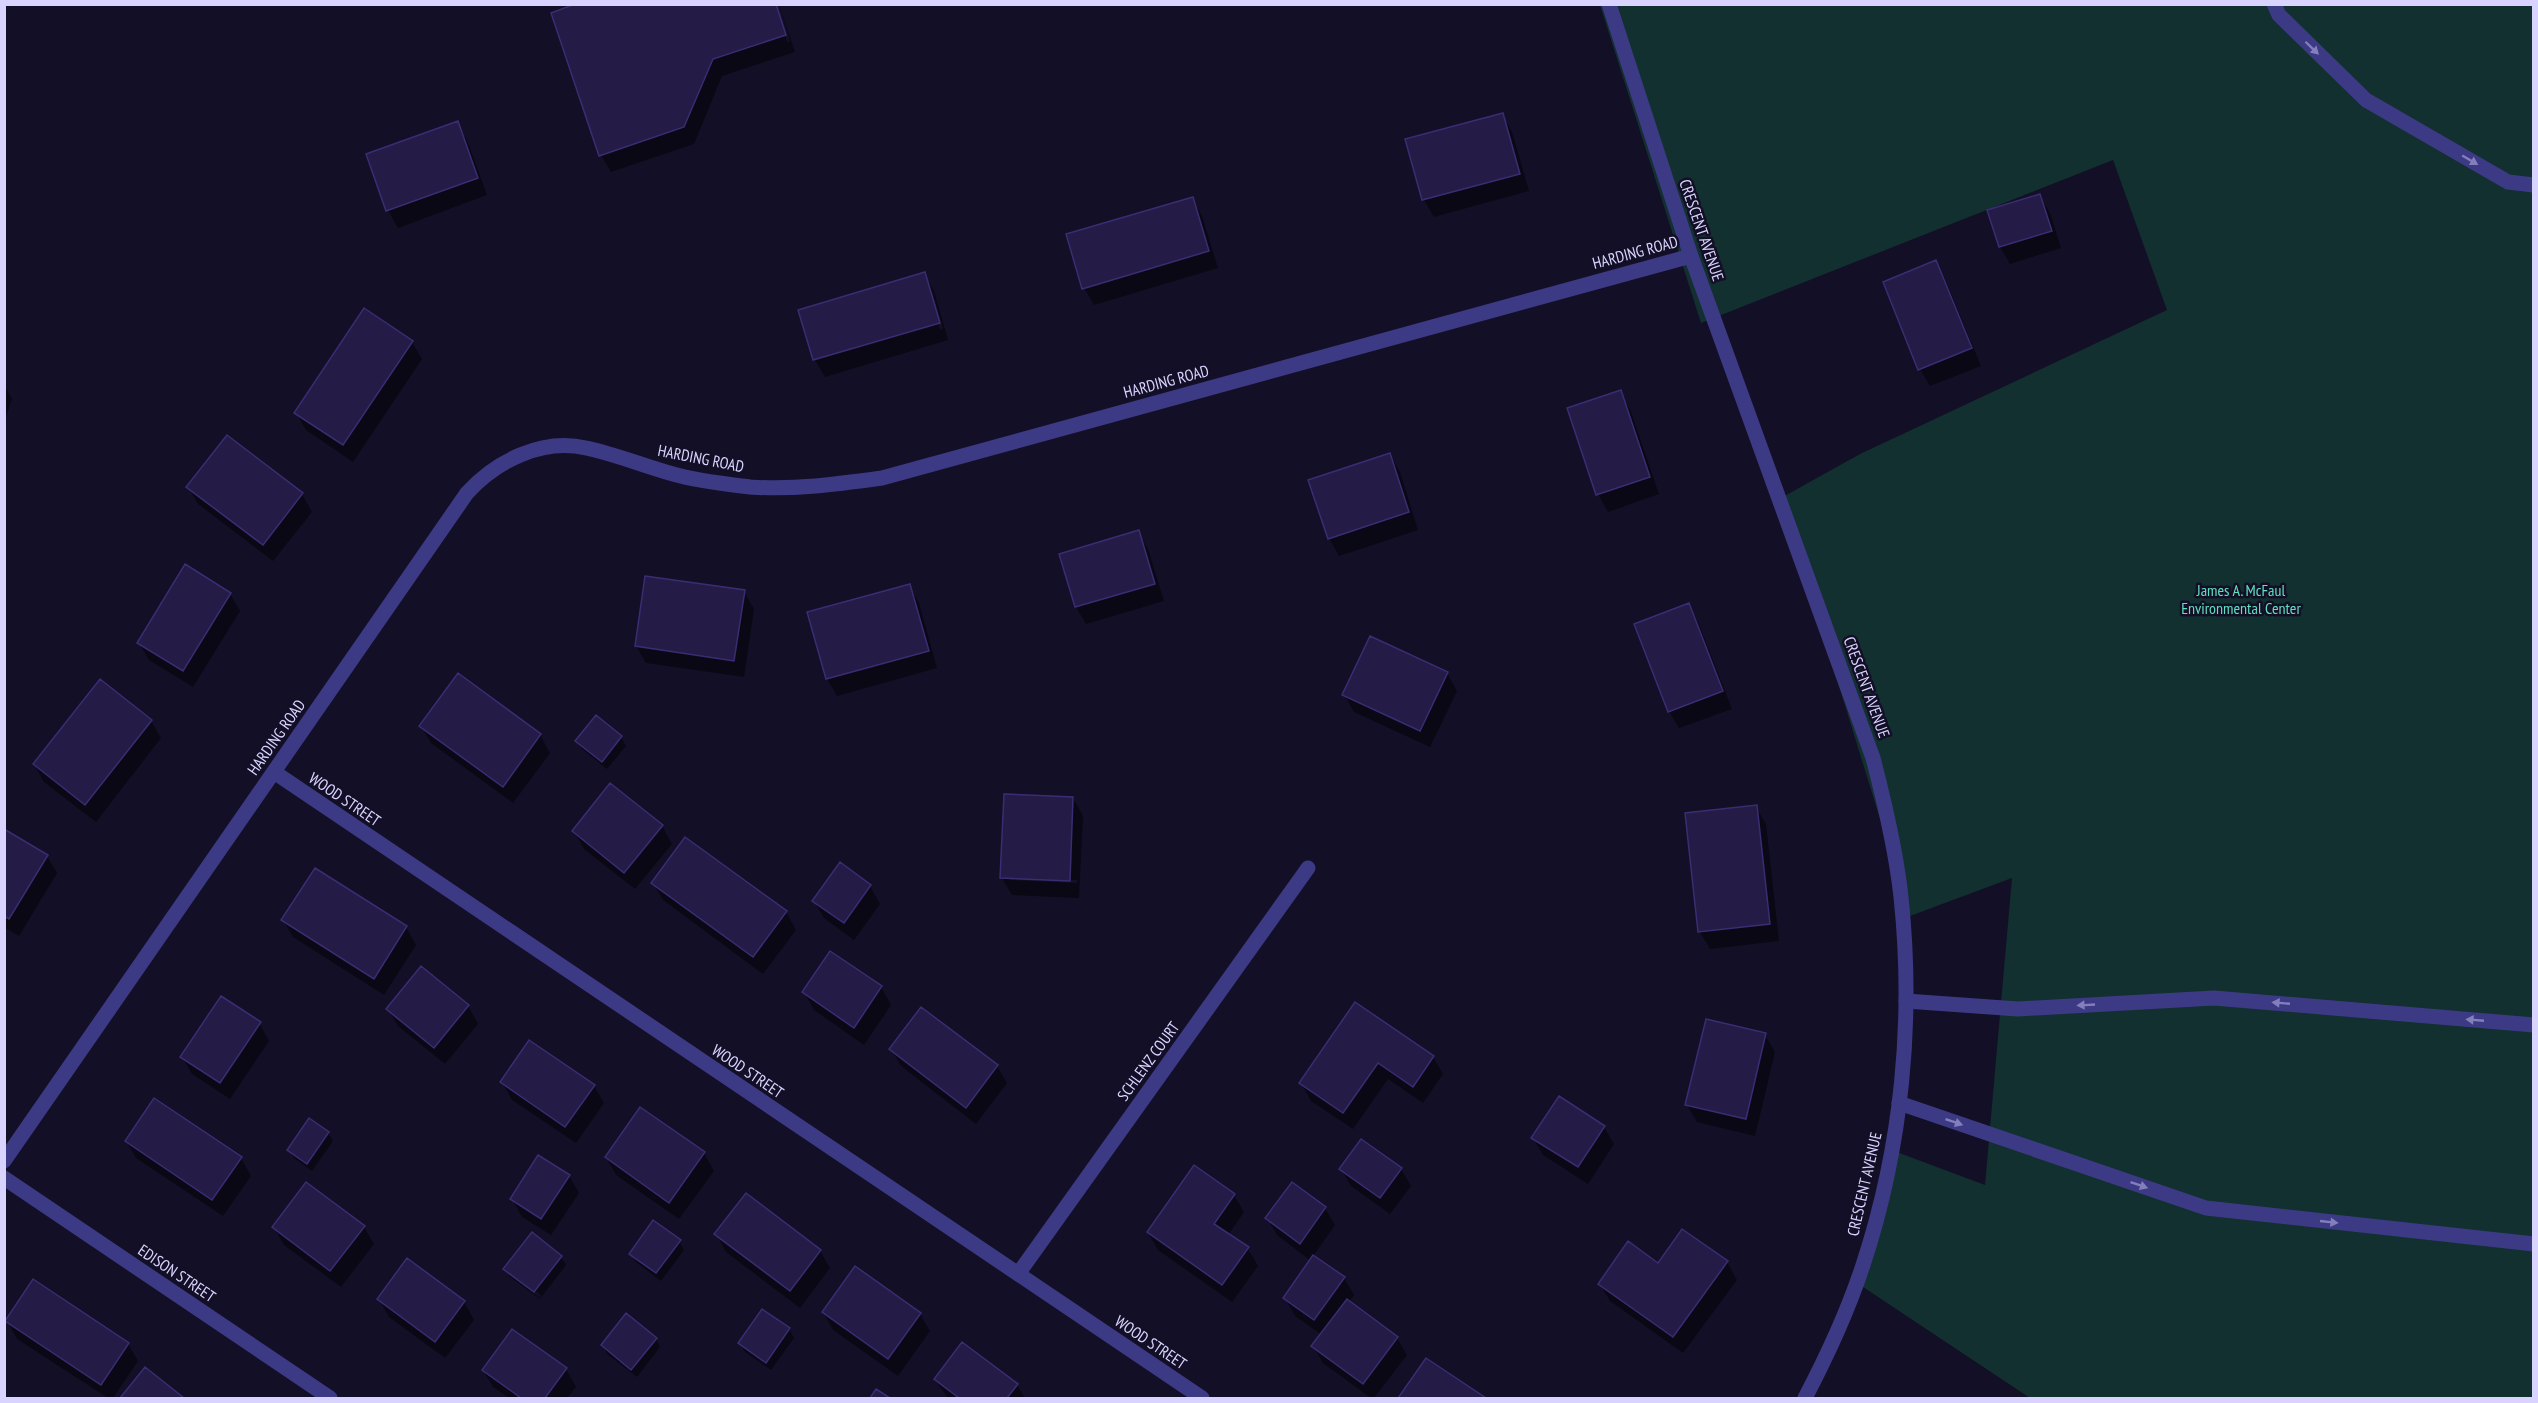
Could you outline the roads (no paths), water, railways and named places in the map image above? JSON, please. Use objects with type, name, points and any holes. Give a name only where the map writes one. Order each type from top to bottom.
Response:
[{"type":"street","name":"CRESCENT AVENUE","points":[[1609,4],[1691,256],[1873,758],[1886,807],[1901,896],[1906,1001],[1903,1075],[1890,1164],[1863,1266],[1830,1349],[1805,1398]]},
{"type":"street","points":[[2274,4],[2279,15],[2366,100],[2508,182],[2534,185]]},
{"type":"street","name":"HARDING ROAD","points":[[4,1161],[467,492],[478,480],[513,457],[547,447],[584,447],[677,475],[750,487],[817,487],[882,478],[1691,256]]},
{"type":"street","name":"WOOD STREET","points":[[274,772],[1203,1398]]},
{"type":"street","name":"SCHLENZ COURT","points":[[1018,1274],[1308,868]]},
{"type":"street","points":[[1906,1001],[2018,1010],[2214,998],[2534,1025]]},
{"type":"street","points":[[1899,1102],[2206,1208],[2534,1244]]},
{"type":"street","name":"EDISON STREET","points":[[4,1178],[330,1398]]},
{"type":"park label","name":"James A. McFaul Environmental Center","points":[[2241,599]]}]
